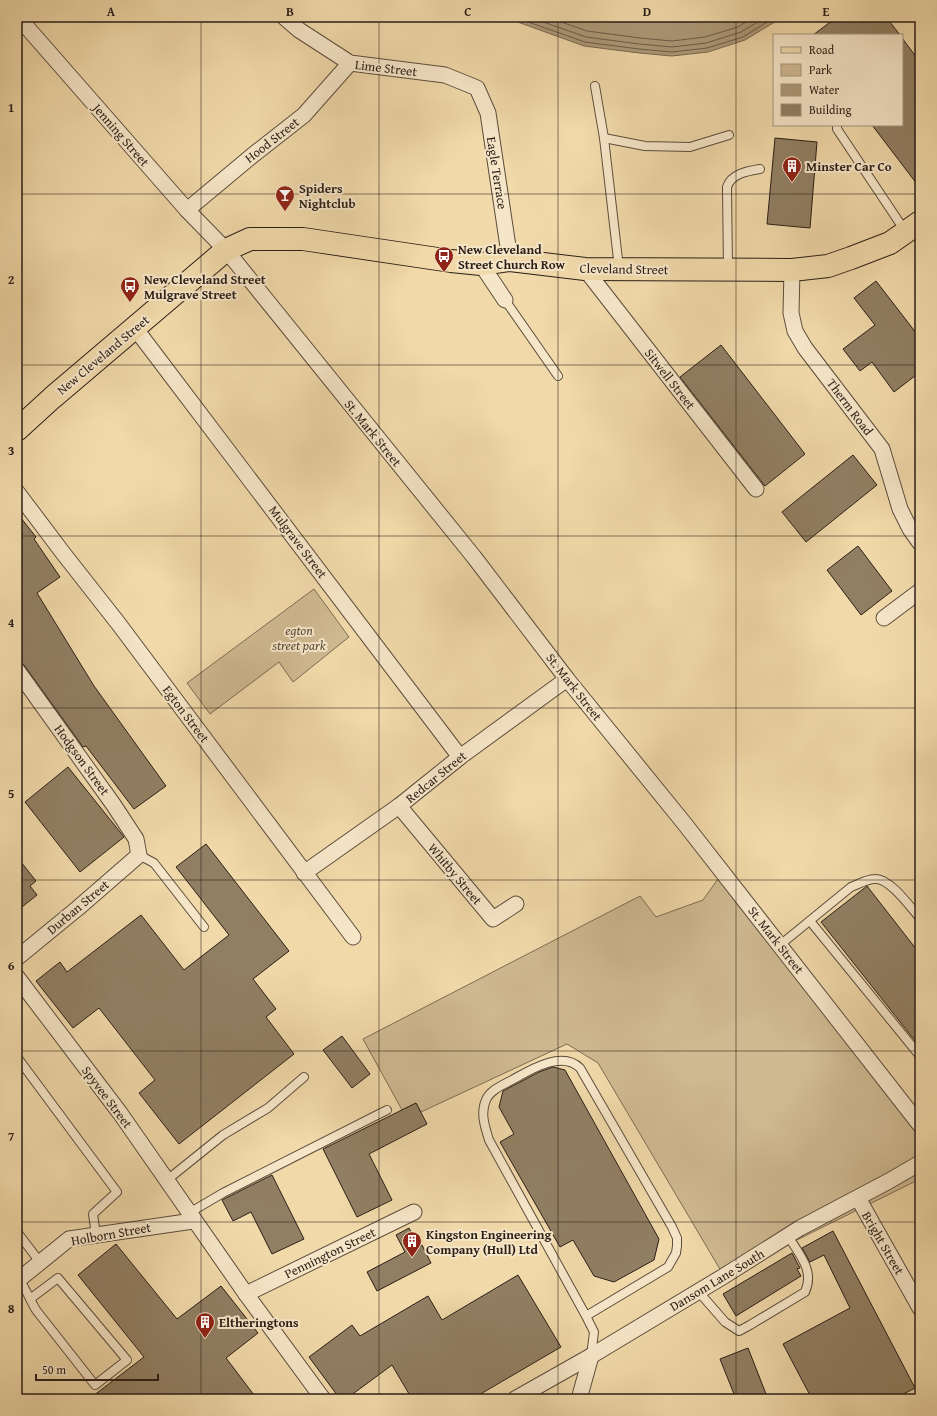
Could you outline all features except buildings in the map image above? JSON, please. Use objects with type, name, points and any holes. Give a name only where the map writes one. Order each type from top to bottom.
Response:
[{"type":"main road","name":"Cleveland Street","points":[[226,250],[250,239],[303,239],[451,261],[481,264],[510,260],[585,269],[792,270],[828,266],[851,258],[890,243],[913,227]]},
{"type":"main road","name":"New Cleveland Street","points":[[17,430],[52,398],[226,250]]},
{"type":"street","name":"Jenning Street","points":[[18,17],[187,210],[226,250]]},
{"type":"street","name":"Lime Street","points":[[284,17],[299,30],[350,64],[445,75],[477,88]]},
{"type":"street","name":"Hood Street","points":[[187,210],[304,115],[350,64]]},
{"type":"street","name":"Eagle Terrace","points":[[477,88],[488,113],[510,260]]},
{"type":"street","name":"St. Mark Street","points":[[226,250],[474,557],[567,679],[780,945],[920,1125]]},
{"type":"street","points":[[481,264],[505,300]]},
{"type":"street","name":"Sitwell Street","points":[[585,269],[756,489]]},
{"type":"street","name":"Therm Road","points":[[792,270],[791,313],[795,331],[805,348],[882,450],[900,509],[920,543]]},
{"type":"street","name":"Mulgrave Street","points":[[136,328],[460,757]]},
{"type":"street","name":"Egton Street","points":[[17,492],[222,760],[304,873],[353,937]]},
{"type":"street","points":[[884,618],[920,591]]},
{"type":"street","name":"Hodgson Street","points":[[17,670],[113,804],[136,839],[139,854]]},
{"type":"street","name":"Redcar Street","points":[[304,873],[399,806],[460,757],[567,679]]},
{"type":"street","name":"Whitby Street","points":[[399,806],[492,920],[516,904]]},
{"type":"street","name":"Durban Street","points":[[17,958],[78,908],[139,854]]},
{"type":"street","name":"Spyvee Street","points":[[17,977],[120,1113],[191,1217],[323,1399]]},
{"type":"street","name":"Dansom Lane South","points":[[515,1399],[591,1356],[788,1236],[920,1163]]},
{"type":"street","name":"Bright Street","points":[[858,1198],[920,1308]]},
{"type":"street","name":"Pennington Street","points":[[246,1294],[414,1212]]},
{"type":"street","name":"Holborn Street","points":[[18,1280],[69,1238],[96,1235],[191,1217]]},
{"type":"street","points":[[579,1399],[591,1356]]},
{"type":"lane","points":[[595,86],[604,138],[619,269]]},
{"type":"lane","points":[[837,126],[837,129],[913,227]]},
{"type":"lane","points":[[604,138],[645,146],[690,147],[730,135]]},
{"type":"lane","points":[[728,270],[727,187],[732,178],[750,170],[760,169]]},
{"type":"lane","points":[[505,300],[558,376]]},
{"type":"lane","points":[[139,854],[154,863],[204,927]]},
{"type":"lane","points":[[780,945],[851,887],[864,881],[877,878],[889,884],[920,918]]},
{"type":"lane","points":[[810,921],[920,1056]]},
{"type":"lane","points":[[17,1057],[118,1192],[93,1214],[96,1235]]},
{"type":"lane","points":[[586,1316],[668,1267],[676,1253],[677,1238],[580,1068],[576,1064],[559,1062],[538,1066],[493,1091],[486,1100],[484,1109],[484,1127],[489,1140],[594,1332],[591,1356]]},
{"type":"lane","points":[[167,1180],[223,1135],[268,1108],[304,1077]]},
{"type":"lane","points":[[191,1217],[223,1193],[387,1110]]},
{"type":"lane","points":[[17,1232],[40,1262]]},
{"type":"lane","points":[[698,1292],[725,1322],[739,1331],[750,1326],[805,1292],[809,1284],[808,1270],[788,1236]]},
{"type":"lane","points":[[18,1280],[24,1286],[30,1299],[36,1310],[95,1385],[127,1360],[58,1278],[30,1299]]},
{"type":"green space","name":"egton street park","points":[[314,589],[349,637],[293,682],[279,662],[210,714],[187,683]]},
{"type":"green space","points":[[725,869],[920,1126],[920,1179],[724,1276],[598,1063],[567,1044],[421,1112],[416,1103],[402,1110],[363,1039],[640,896],[656,917],[703,900]]},
{"type":"water","points":[[504,17],[783,17],[745,40],[708,52],[672,56],[584,46]]},
{"type":"place","name":"Minster Car Co","points":[[792,183]]},
{"type":"place","name":"Spiders Nightclub","points":[[285,212]]},
{"type":"place","name":"New Cleveland Street Church Row","points":[[444,273]]},
{"type":"place","name":"New Cleveland Street Mulgrave Street","points":[[130,303]]},
{"type":"place","name":"Kingston Engineering Company (Hull) Ltd","points":[[412,1258]]},
{"type":"place","name":"Eltheringtons","points":[[205,1339]]}]
